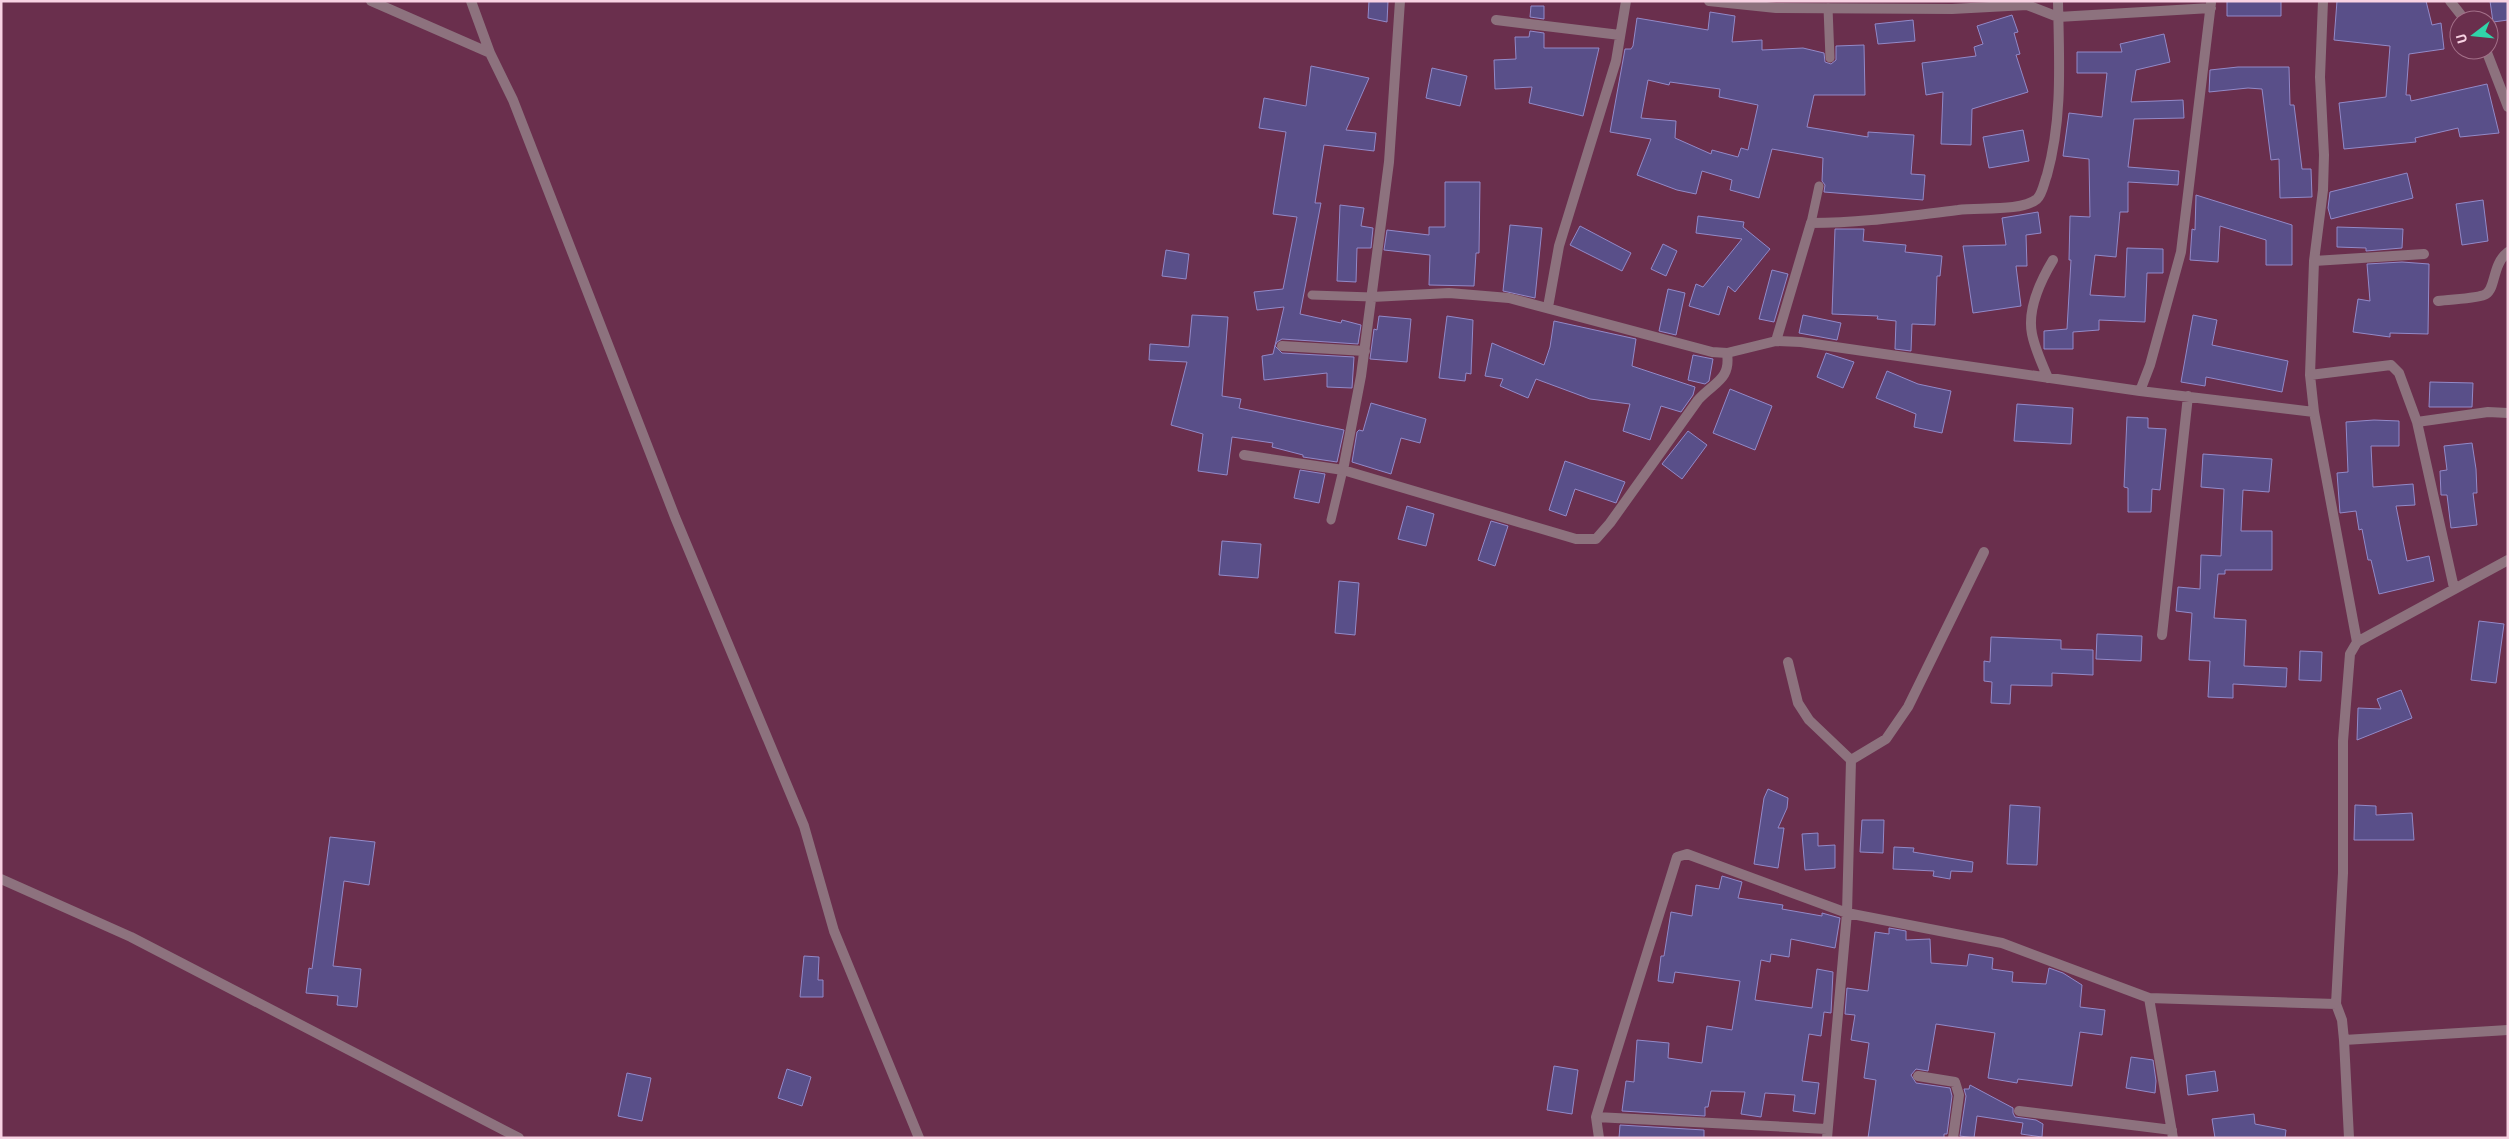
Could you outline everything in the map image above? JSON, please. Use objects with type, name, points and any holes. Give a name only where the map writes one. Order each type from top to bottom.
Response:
[{"type":"street","points":[[371,1],[490,53]]},
{"type":"street","points":[[471,1],[490,53],[512,100],[675,517],[804,826],[834,931],[919,1138]]},
{"type":"street","points":[[1342,470],[1365,351],[1389,162],[1400,1]]},
{"type":"street","points":[[1548,307],[1559,246],[1609,85],[1626,1]]},
{"type":"street","points":[[1709,1],[1776,8],[2027,5],[2058,17],[2211,5],[2182,252],[2150,364],[2140,391]]},
{"type":"street","points":[[1776,341],[1811,223],[1894,220],[1959,210],[2015,206],[2037,199],[2042,192],[2053,153],[2060,98],[2058,1]]},
{"type":"street","points":[[2323,1],[2320,77],[2324,172],[2314,260],[2310,375],[2314,412],[2357,642]]},
{"type":"street","points":[[1496,20],[1620,35]]},
{"type":"street","points":[[2490,60],[2508,107]]},
{"type":"street","points":[[2438,301],[2486,294],[2492,289],[2494,272],[2502,256],[2508,252]]},
{"type":"street","points":[[2314,260],[2424,254]]},
{"type":"street","points":[[2048,378],[2032,332],[2032,316],[2041,280],[2053,260]]},
{"type":"street","points":[[1372,297],[1437,294],[1488,295],[1548,307],[1692,348],[1727,353],[1776,341],[1854,348],[2140,391],[2314,412]]},
{"type":"street","points":[[1282,346],[1365,351]]},
{"type":"street","points":[[1244,455],[1342,470],[1576,539],[1596,539],[1610,523],[1698,400],[1708,389],[1723,378],[1728,364],[1727,353]]},
{"type":"street","points":[[2310,375],[2391,365],[2399,374],[2417,422],[2454,588]]},
{"type":"street","points":[[2162,635],[2188,396]]},
{"type":"street","points":[[2417,422],[2488,412],[2508,413]]},
{"type":"street","points":[[1851,760],[1886,739],[1908,707],[1984,552]]},
{"type":"street","points":[[2349,1138],[2344,1040],[2342,1020],[2336,1004],[2343,873],[2343,741],[2347,670],[2350,654],[2357,642],[2508,560]]},
{"type":"street","points":[[1596,1117],[1827,1133],[1847,913],[1851,760],[1809,720],[1798,703],[1788,662]]},
{"type":"street","points":[[1599,1138],[1596,1117],[1677,857],[1687,854],[1847,913],[2002,944],[2149,998],[2336,1004]]},
{"type":"street","points":[[1,879],[131,937],[519,1138]]},
{"type":"street","points":[[2019,1111],[2173,1134],[2149,998]]},
{"type":"street","points":[[2344,1040],[2508,1030]]},
{"type":"street","points":[[1918,1076],[1955,1082],[1959,1095],[1953,1138]]},
{"type":"lane","points":[[1828,8],[1830,58]]},
{"type":"lane","points":[[1811,223],[1819,186]]},
{"type":"lane","points":[[1312,295],[1372,297]]},
{"type":"lane","points":[[1331,520],[1342,470]]},
{"type":"building","points":[[1369,1],[1388,1],[1387,22],[1368,18]]},
{"type":"building","points":[[2227,1],[2281,1],[2281,16],[2227,16]]},
{"type":"building","points":[[2337,1],[2426,1],[2432,25],[2441,23],[2444,49],[2409,54],[2406,95],[2410,95],[2411,101],[2487,84],[2499,133],[2460,137],[2458,128],[2415,138],[2416,142],[2344,149],[2339,103],[2386,97],[2390,46],[2334,40]]},
{"type":"building","points":[[2490,1],[2508,1],[2508,20],[2499,21],[2499,10],[2491,10]]},
{"type":"building","points":[[1531,6],[1544,6],[1544,19],[1530,17]]},
{"type":"building","points":[[1710,12],[1735,16],[1732,42],[1762,40],[1762,50],[1803,48],[1824,53],[1825,62],[1831,64],[1836,60],[1836,46],[1864,45],[1865,95],[1814,95],[1807,127],[1868,137],[1868,132],[1914,135],[1911,174],[1925,175],[1923,200],[1824,192],[1825,185],[1822,181],[1823,158],[1772,149],[1759,198],[1730,190],[1732,180],[1702,171],[1696,194],[1677,190],[1637,175],[1651,139],[1610,132],[1625,49],[1631,49],[1633,46],[1637,18],[1708,30]],"holes":[[[1648,80],[1669,85],[1670,82],[1720,89],[1719,97],[1758,105],[1748,150],[1741,148],[1738,157],[1712,150],[1711,154],[1675,138],[1676,121],[1641,118]]]},
{"type":"building","points":[[2012,15],[2018,32],[2014,33],[2020,54],[2016,55],[2028,92],[1972,109],[1971,145],[1941,144],[1943,92],[1926,95],[1922,63],[1976,56],[1974,47],[1983,44],[1977,26]]},
{"type":"building","points":[[1913,20],[1915,41],[1878,44],[1875,24]]},
{"type":"building","points":[[1530,31],[1544,33],[1544,48],[1599,48],[1583,116],[1529,103],[1532,87],[1495,89],[1494,60],[1516,59],[1515,37],[1529,37]]},
{"type":"building","points":[[2164,34],[2170,62],[2136,70],[2131,102],[2183,100],[2184,118],[2134,119],[2128,167],[2179,171],[2178,185],[2128,182],[2128,212],[2120,212],[2116,257],[2095,255],[2090,295],[2125,297],[2127,248],[2163,249],[2163,273],[2147,273],[2145,322],[2099,320],[2099,330],[2073,332],[2073,349],[2044,349],[2044,331],[2067,329],[2071,260],[2069,260],[2070,216],[2090,217],[2089,159],[2063,156],[2069,113],[2102,117],[2107,73],[2077,73],[2077,52],[2122,52],[2120,44]]},
{"type":"building","points":[[1311,66],[1369,78],[1346,130],[1376,133],[1374,151],[1324,145],[1315,203],[1321,203],[1300,314],[1341,323],[1342,320],[1361,325],[1358,344],[1282,339],[1275,346],[1282,353],[1354,357],[1352,388],[1327,387],[1327,373],[1264,380],[1262,356],[1273,354],[1284,307],[1257,310],[1254,292],[1283,289],[1297,217],[1273,214],[1286,132],[1259,128],[1264,98],[1306,106]]},
{"type":"building","points":[[2238,67],[2289,67],[2290,105],[2294,105],[2302,169],[2311,169],[2312,197],[2280,198],[2279,159],[2271,160],[2262,89],[2248,88],[2209,92],[2210,70]]},
{"type":"building","points":[[1432,68],[1467,76],[1460,106],[1426,98]]},
{"type":"building","points":[[2023,130],[2029,161],[1989,168],[1983,137]]},
{"type":"building","points":[[2407,173],[2413,198],[2331,219],[2328,208],[2330,192]]},
{"type":"building","points":[[1445,182],[1480,182],[1479,253],[1476,253],[1474,286],[1429,285],[1430,255],[1384,250],[1387,230],[1429,235],[1429,227],[1445,227]]},
{"type":"building","points":[[2196,195],[2292,225],[2292,265],[2266,265],[2266,240],[2220,226],[2218,262],[2190,260],[2192,229],[2195,230]]},
{"type":"building","points":[[2483,200],[2488,241],[2462,245],[2456,204]]},
{"type":"building","points":[[1340,205],[1364,208],[1361,226],[1373,228],[1371,248],[1357,248],[1356,282],[1337,281]]},
{"type":"building","points":[[2038,212],[2041,233],[2026,235],[2027,266],[2016,266],[2021,306],[1973,313],[1963,246],[2006,245],[2002,218]]},
{"type":"building","points":[[1698,216],[1744,222],[1743,227],[1770,249],[1735,292],[1728,286],[1719,315],[1689,306],[1696,284],[1703,287],[1742,239],[1696,233]]},
{"type":"building","points":[[1510,225],[1542,228],[1535,298],[1503,291]]},
{"type":"building","points":[[1580,226],[1631,253],[1622,271],[1570,245]]},
{"type":"building","points":[[2337,227],[2403,229],[2402,248],[2366,251],[2366,248],[2337,247]]},
{"type":"building","points":[[1835,229],[1864,229],[1863,241],[1906,245],[1905,252],[1942,256],[1940,276],[1937,276],[1935,325],[1912,324],[1911,351],[1895,349],[1896,321],[1877,319],[1878,316],[1832,314]]},
{"type":"building","points":[[1663,244],[1677,251],[1666,276],[1651,269]]},
{"type":"building","points":[[1166,250],[1189,254],[1186,279],[1162,276]]},
{"type":"building","points":[[2402,262],[2429,264],[2428,334],[2390,333],[2390,337],[2353,332],[2358,299],[2370,301],[2367,264]]},
{"type":"building","points":[[1772,270],[1788,274],[1774,322],[1759,319]]},
{"type":"building","points":[[1668,289],[1685,293],[1676,335],[1659,331]]},
{"type":"building","points":[[1192,315],[1228,317],[1222,396],[1241,399],[1239,408],[1344,430],[1337,462],[1303,457],[1303,455],[1272,447],[1273,443],[1232,437],[1227,475],[1198,471],[1203,434],[1171,425],[1187,362],[1149,360],[1150,344],[1189,347]]},
{"type":"building","points":[[1803,315],[1841,323],[1837,340],[1799,333]]},
{"type":"building","points":[[2193,315],[2217,320],[2212,345],[2288,361],[2282,392],[2206,377],[2205,386],[2181,382]]},
{"type":"building","points":[[1379,316],[1411,319],[1407,362],[1370,359],[1374,329],[1377,330]]},
{"type":"building","points":[[1447,316],[1473,320],[1471,374],[1466,373],[1465,381],[1439,378]]},
{"type":"building","points":[[1554,321],[1636,339],[1632,366],[1695,387],[1693,395],[1681,412],[1661,406],[1650,440],[1623,431],[1630,404],[1590,399],[1536,379],[1528,398],[1500,386],[1503,379],[1485,376],[1492,343],[1544,365],[1550,347]]},
{"type":"building","points":[[1826,353],[1854,362],[1843,388],[1817,377]]},
{"type":"building","points":[[1693,355],[1713,359],[1709,381],[1705,384],[1688,380]]},
{"type":"building","points":[[1887,371],[1918,384],[1951,391],[1942,433],[1914,427],[1916,414],[1876,398]]},
{"type":"building","points":[[2430,382],[2473,383],[2472,407],[2429,407]]},
{"type":"building","points":[[1730,389],[1772,406],[1755,450],[1713,433]]},
{"type":"building","points":[[1371,403],[1426,419],[1420,443],[1401,438],[1391,474],[1352,462],[1357,432],[1359,430],[1363,431]]},
{"type":"building","points":[[2017,404],[2073,408],[2071,444],[2014,441]]},
{"type":"building","points":[[2127,417],[2148,418],[2148,428],[2166,429],[2160,490],[2152,489],[2151,512],[2128,512],[2128,488],[2124,487]]},
{"type":"building","points":[[2399,421],[2399,446],[2371,446],[2373,487],[2413,484],[2415,505],[2396,506],[2407,561],[2429,556],[2434,581],[2379,594],[2371,560],[2368,560],[2362,529],[2359,530],[2356,511],[2340,513],[2337,473],[2348,472],[2346,422]]},
{"type":"building","points":[[1688,431],[1707,445],[1682,479],[1662,464]]},
{"type":"building","points":[[2472,443],[2476,469],[2477,493],[2473,493],[2477,525],[2451,528],[2447,495],[2441,495],[2440,471],[2447,470],[2444,446]]},
{"type":"building","points":[[2203,454],[2272,459],[2269,492],[2243,490],[2241,531],[2272,531],[2272,570],[2225,570],[2225,574],[2218,574],[2214,618],[2246,620],[2244,666],[2287,668],[2286,687],[2233,684],[2233,698],[2208,697],[2210,661],[2189,660],[2192,613],[2176,611],[2178,587],[2200,589],[2201,555],[2221,556],[2224,489],[2201,487]]},
{"type":"building","points":[[1565,461],[1625,482],[1616,503],[1575,489],[1566,516],[1549,510]]},
{"type":"building","points":[[1300,470],[1325,474],[1319,503],[1294,498]]},
{"type":"building","points":[[1407,506],[1434,514],[1426,546],[1398,539]]},
{"type":"building","points":[[1491,521],[1508,526],[1495,566],[1478,560]]},
{"type":"building","points":[[1222,541],[1261,544],[1258,578],[1219,575]]},
{"type":"building","points":[[1339,581],[1359,583],[1355,635],[1335,633]]},
{"type":"building","points":[[2479,621],[2504,624],[2496,683],[2471,680]]},
{"type":"building","points":[[2097,634],[2142,636],[2141,661],[2096,659]]},
{"type":"building","points":[[1991,637],[2061,640],[2061,649],[2093,650],[2093,675],[2052,673],[2052,686],[2011,685],[2010,704],[1991,703],[1992,682],[1984,681],[1984,661],[1990,662]]},
{"type":"building","points":[[2300,651],[2322,652],[2321,681],[2299,680]]},
{"type":"building","points":[[2401,690],[2412,718],[2357,740],[2358,708],[2381,709],[2377,699]]},
{"type":"building","points":[[1768,789],[1788,798],[1787,808],[1778,828],[1784,828],[1778,868],[1754,864],[1764,798]]},
{"type":"building","points":[[2010,805],[2040,807],[2037,865],[2007,864]]},
{"type":"building","points":[[2355,805],[2376,806],[2376,815],[2412,813],[2414,840],[2354,840]]},
{"type":"building","points":[[1862,820],[1884,820],[1883,853],[1860,852]]},
{"type":"building","points":[[1818,833],[1818,846],[1835,845],[1835,868],[1805,870],[1802,834]]},
{"type":"building","points":[[330,837],[375,842],[369,885],[344,881],[333,966],[361,969],[357,1007],[337,1005],[338,996],[306,993],[309,968],[312,969]]},
{"type":"building","points":[[1894,847],[1914,848],[1913,852],[1973,862],[1972,872],[1951,871],[1950,879],[1933,876],[1934,871],[1893,869]]},
{"type":"building","points":[[1722,876],[1742,882],[1738,898],[1783,905],[1782,909],[1822,916],[1822,913],[1840,918],[1835,948],[1791,939],[1789,957],[1771,954],[1770,962],[1761,960],[1755,1000],[1812,1008],[1817,969],[1833,972],[1831,1013],[1824,1012],[1821,1036],[1809,1034],[1802,1081],[1819,1083],[1815,1114],[1793,1111],[1795,1095],[1765,1093],[1761,1117],[1741,1114],[1745,1092],[1711,1091],[1708,1107],[1705,1107],[1705,1116],[1622,1111],[1626,1081],[1634,1082],[1637,1040],[1669,1043],[1668,1058],[1702,1063],[1707,1026],[1732,1030],[1740,981],[1675,972],[1673,983],[1658,981],[1661,956],[1664,956],[1671,912],[1692,916],[1696,885],[1719,889]]},
{"type":"building","points":[[1889,928],[1906,931],[1906,940],[1930,939],[1931,963],[1967,966],[1969,954],[1993,958],[1992,969],[2013,972],[2012,982],[2046,984],[2049,968],[2063,973],[2082,985],[2080,1007],[2105,1010],[2102,1035],[2080,1032],[2072,1086],[2018,1079],[2017,1083],[1988,1078],[1995,1033],[1936,1024],[1928,1071],[1916,1069],[1911,1075],[1916,1083],[1950,1088],[1952,1096],[1947,1134],[1944,1134],[1944,1138],[1868,1138],[1876,1080],[1864,1078],[1869,1043],[1851,1040],[1855,1015],[1845,1014],[1847,988],[1868,991],[1875,932],[1889,934]]},
{"type":"building","points":[[804,956],[819,957],[818,980],[823,980],[823,997],[800,997]]},
{"type":"building","points":[[2131,1057],[2153,1060],[2156,1081],[2155,1093],[2126,1088]]},
{"type":"building","points":[[1554,1066],[1578,1070],[1572,1114],[1547,1110]]},
{"type":"building","points":[[787,1069],[811,1077],[802,1106],[778,1098]]},
{"type":"building","points":[[2215,1071],[2218,1091],[2188,1095],[2186,1075]]},
{"type":"building","points":[[627,1073],[651,1078],[642,1121],[618,1116]]},
{"type":"building","points":[[1970,1085],[2013,1108],[2015,1117],[2036,1120],[2043,1124],[2042,1137],[2021,1134],[2023,1123],[1977,1116],[1974,1138],[1960,1136],[1966,1096],[1964,1089],[1969,1089]]},
{"type":"building","points":[[2254,1114],[2255,1124],[2286,1130],[2285,1138],[2215,1138],[2212,1119]]},
{"type":"building","points":[[1620,1125],[1704,1130],[1704,1138],[1619,1138]]}]
